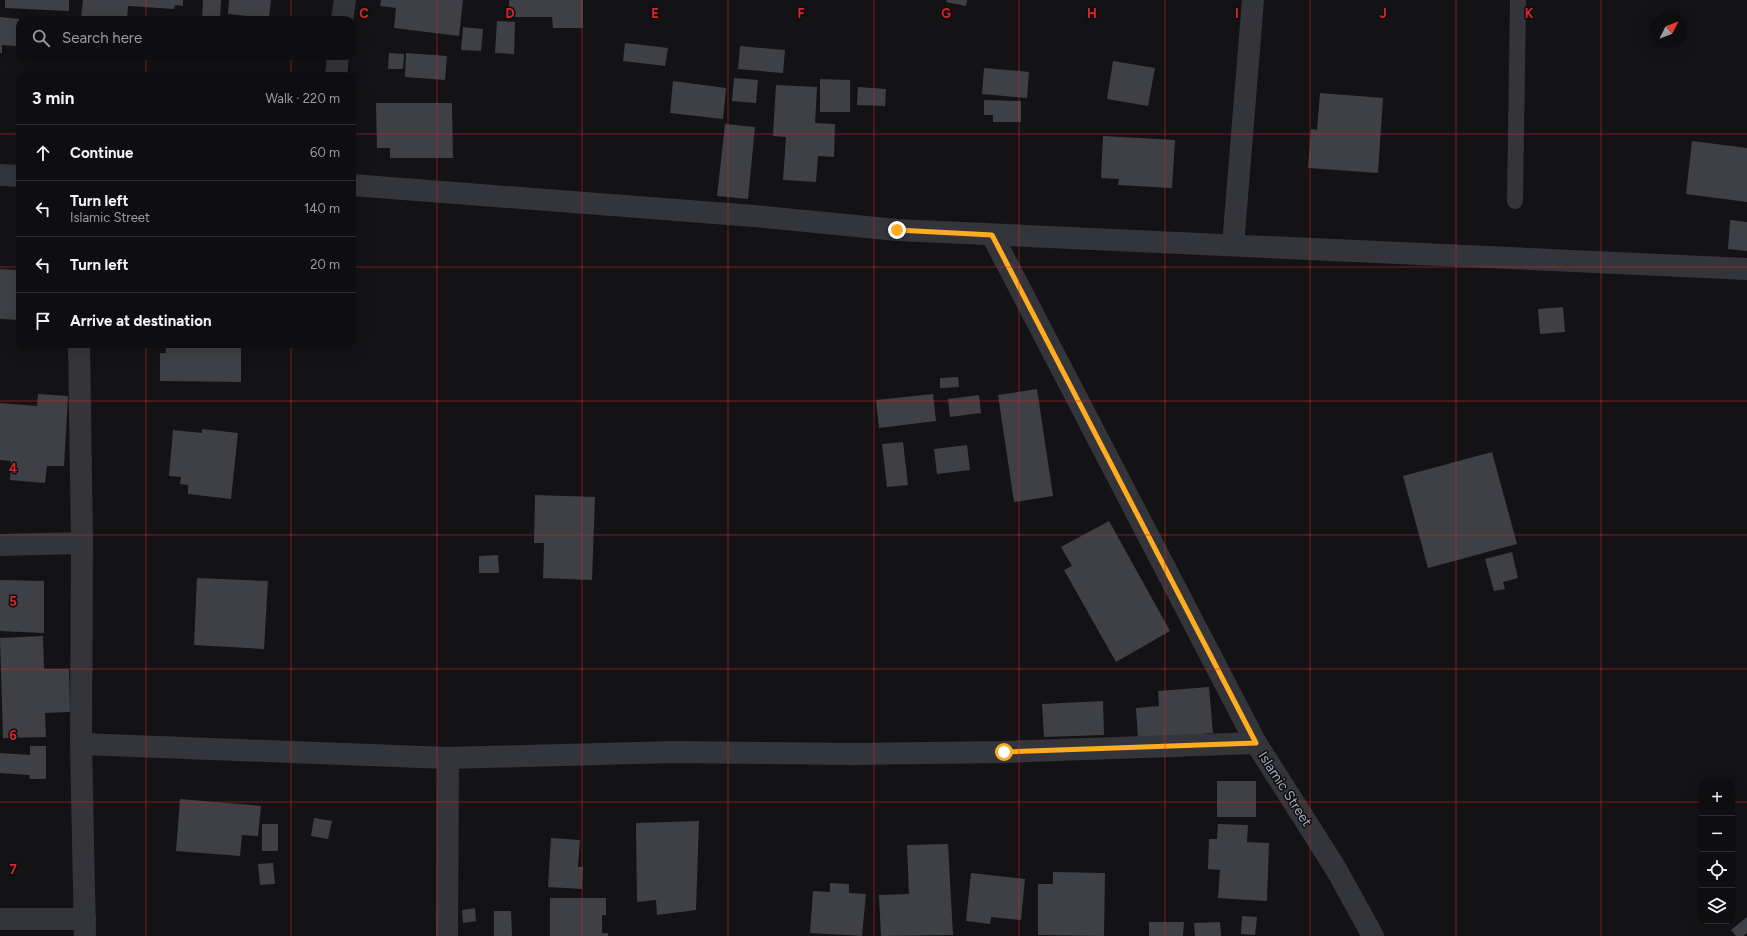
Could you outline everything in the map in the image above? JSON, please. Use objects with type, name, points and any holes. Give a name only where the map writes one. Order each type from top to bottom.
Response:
[{"type":"street","points":[[343,16],[345,0]]},
{"type":"street","points":[[1234,245],[1253,0]]},
{"type":"street","points":[[336,72],[338,60]]},
{"type":"street","points":[[0,175],[16,176]]},
{"type":"street","points":[[356,185],[754,216],[897,230],[1747,269]]},
{"type":"street","name":"Islamic Street","points":[[992,235],[1256,743],[1336,868],[1373,936]]},
{"type":"street","points":[[0,919],[85,927],[81,744],[82,543],[79,348]]},
{"type":"street","points":[[0,545],[82,543]]},
{"type":"street","points":[[81,744],[448,758],[673,752],[853,754],[1004,752],[1256,743]]},
{"type":"street","points":[[447,936],[448,758]]},
{"type":"lane","points":[[1514,201],[1518,0]]},
{"type":"building","points":[[5,0],[69,0],[69,11],[5,8]]},
{"type":"building","points":[[83,0],[183,0],[183,6],[175,5],[174,9],[128,6],[127,16],[81,16]]},
{"type":"building","points":[[203,0],[221,0],[220,16],[202,16]]},
{"type":"building","points":[[229,0],[271,0],[269,16],[228,14]]},
{"type":"building","points":[[381,0],[463,0],[459,36],[394,28],[396,8],[380,6]]},
{"type":"building","points":[[509,0],[583,0],[583,28],[553,28],[552,17],[509,17]]},
{"type":"building","points":[[947,0],[967,0],[966,6],[946,2]]},
{"type":"building","points":[[0,17],[16,19],[16,46],[2,45],[2,53],[0,53]]},
{"type":"building","points":[[497,21],[515,22],[514,54],[495,53]]},
{"type":"building","points":[[463,27],[483,29],[481,51],[461,50]]},
{"type":"building","points":[[625,43],[668,48],[665,66],[623,61]]},
{"type":"building","points":[[740,46],[785,50],[783,73],[738,69]]},
{"type":"building","points":[[389,53],[404,54],[403,69],[388,69]]},
{"type":"building","points":[[406,53],[447,56],[445,80],[405,77]]},
{"type":"building","points":[[1113,61],[1155,68],[1148,106],[1107,99]]},
{"type":"building","points":[[984,68],[1029,72],[1027,98],[982,94]]},
{"type":"building","points":[[734,78],[758,80],[756,103],[732,101]]},
{"type":"building","points":[[820,79],[850,80],[850,112],[820,112]]},
{"type":"building","points":[[673,81],[726,88],[723,119],[670,113]]},
{"type":"building","points":[[776,85],[817,87],[815,123],[835,124],[834,157],[818,156],[816,182],[783,180],[786,137],[773,136]]},
{"type":"building","points":[[858,87],[886,89],[885,106],[857,105]]},
{"type":"building","points":[[1320,93],[1383,98],[1378,173],[1308,168],[1311,129],[1317,130]]},
{"type":"building","points":[[984,100],[1021,101],[1021,122],[993,122],[993,115],[984,115]]},
{"type":"building","points":[[376,103],[452,103],[453,158],[390,158],[390,148],[377,148]]},
{"type":"building","points":[[725,124],[755,127],[748,199],[717,196]]},
{"type":"building","points":[[1103,136],[1175,140],[1172,188],[1118,185],[1119,179],[1101,178]]},
{"type":"building","points":[[1692,141],[1747,148],[1747,202],[1686,194]]},
{"type":"building","points":[[1730,220],[1747,222],[1747,251],[1728,249]]},
{"type":"building","points":[[0,269],[16,270],[16,320],[0,319]]},
{"type":"building","points":[[1563,307],[1565,332],[1540,334],[1538,309]]},
{"type":"building","points":[[166,348],[241,348],[241,382],[160,381],[160,353],[166,353]]},
{"type":"building","points":[[958,377],[959,387],[940,388],[940,378]]},
{"type":"building","points":[[1037,389],[1053,496],[1014,502],[998,395]]},
{"type":"building","points":[[38,394],[68,396],[64,466],[47,466],[45,483],[10,480],[11,461],[0,460],[0,403],[37,406]]},
{"type":"building","points":[[933,394],[936,421],[879,428],[876,400]]},
{"type":"building","points":[[979,395],[981,413],[950,417],[948,399]]},
{"type":"building","points":[[202,429],[238,433],[231,499],[188,494],[188,485],[180,484],[181,477],[169,476],[173,430],[202,433]]},
{"type":"building","points":[[903,442],[908,485],[887,487],[882,444]]},
{"type":"building","points":[[967,445],[970,470],[937,474],[934,449]]},
{"type":"building","points":[[1492,452],[1517,544],[1428,568],[1403,476]]},
{"type":"building","points":[[535,495],[595,497],[592,580],[543,578],[544,543],[534,543]]},
{"type":"building","points":[[1109,521],[1170,631],[1116,662],[1064,570],[1072,566],[1061,547]]},
{"type":"building","points":[[1512,552],[1518,578],[1503,582],[1505,589],[1494,591],[1485,559]]},
{"type":"building","points":[[498,555],[499,573],[479,573],[479,556]]},
{"type":"building","points":[[197,578],[268,581],[264,649],[194,645]]},
{"type":"building","points":[[0,580],[44,581],[44,633],[0,631]]},
{"type":"building","points":[[43,636],[44,669],[69,669],[70,712],[45,713],[46,737],[3,738],[0,638]]},
{"type":"building","points":[[1209,687],[1213,733],[1138,739],[1136,708],[1159,706],[1158,691]]},
{"type":"building","points":[[1103,701],[1104,735],[1044,737],[1042,704]]},
{"type":"building","points":[[30,746],[46,746],[46,779],[30,779],[29,775],[0,773],[0,753],[30,755]]},
{"type":"building","points":[[1217,781],[1256,781],[1256,817],[1217,817]]},
{"type":"building","points":[[180,799],[261,806],[258,836],[242,835],[240,856],[176,851]]},
{"type":"building","points":[[314,818],[332,821],[328,839],[311,836]]},
{"type":"building","points":[[699,821],[696,910],[657,915],[656,900],[637,902],[636,823]]},
{"type":"building","points":[[262,824],[278,824],[278,851],[262,851]]},
{"type":"building","points":[[1218,824],[1248,825],[1247,842],[1269,843],[1267,901],[1218,898],[1220,870],[1208,869],[1209,839],[1217,839]]},
{"type":"building","points":[[551,838],[580,840],[578,867],[583,867],[582,889],[548,887]]},
{"type":"building","points":[[948,844],[953,935],[881,936],[879,895],[909,894],[907,845]]},
{"type":"building","points":[[273,863],[275,884],[260,885],[258,864]]},
{"type":"building","points":[[1053,872],[1105,873],[1104,936],[1038,935],[1038,884],[1053,884]]},
{"type":"building","points":[[971,873],[1025,879],[1021,920],[991,917],[990,924],[966,921]]},
{"type":"building","points":[[830,883],[849,884],[849,893],[866,894],[862,936],[810,933],[813,891],[830,892]]},
{"type":"building","points":[[550,898],[606,898],[606,915],[602,915],[602,933],[608,933],[608,936],[550,936]]},
{"type":"building","points":[[475,908],[476,921],[463,923],[462,910]]},
{"type":"building","points":[[494,911],[511,911],[512,936],[494,936]]},
{"type":"building","points":[[1242,916],[1257,917],[1255,935],[1241,934]]},
{"type":"building","points":[[1747,917],[1747,933],[1743,936],[1736,936],[1731,930]]},
{"type":"building","points":[[1149,922],[1184,922],[1183,936],[1149,936]]},
{"type":"building","points":[[1220,922],[1221,936],[1195,936],[1194,923]]},
{"type":"route","points":[[897,230],[992,235],[1256,743],[1004,752]]}]
